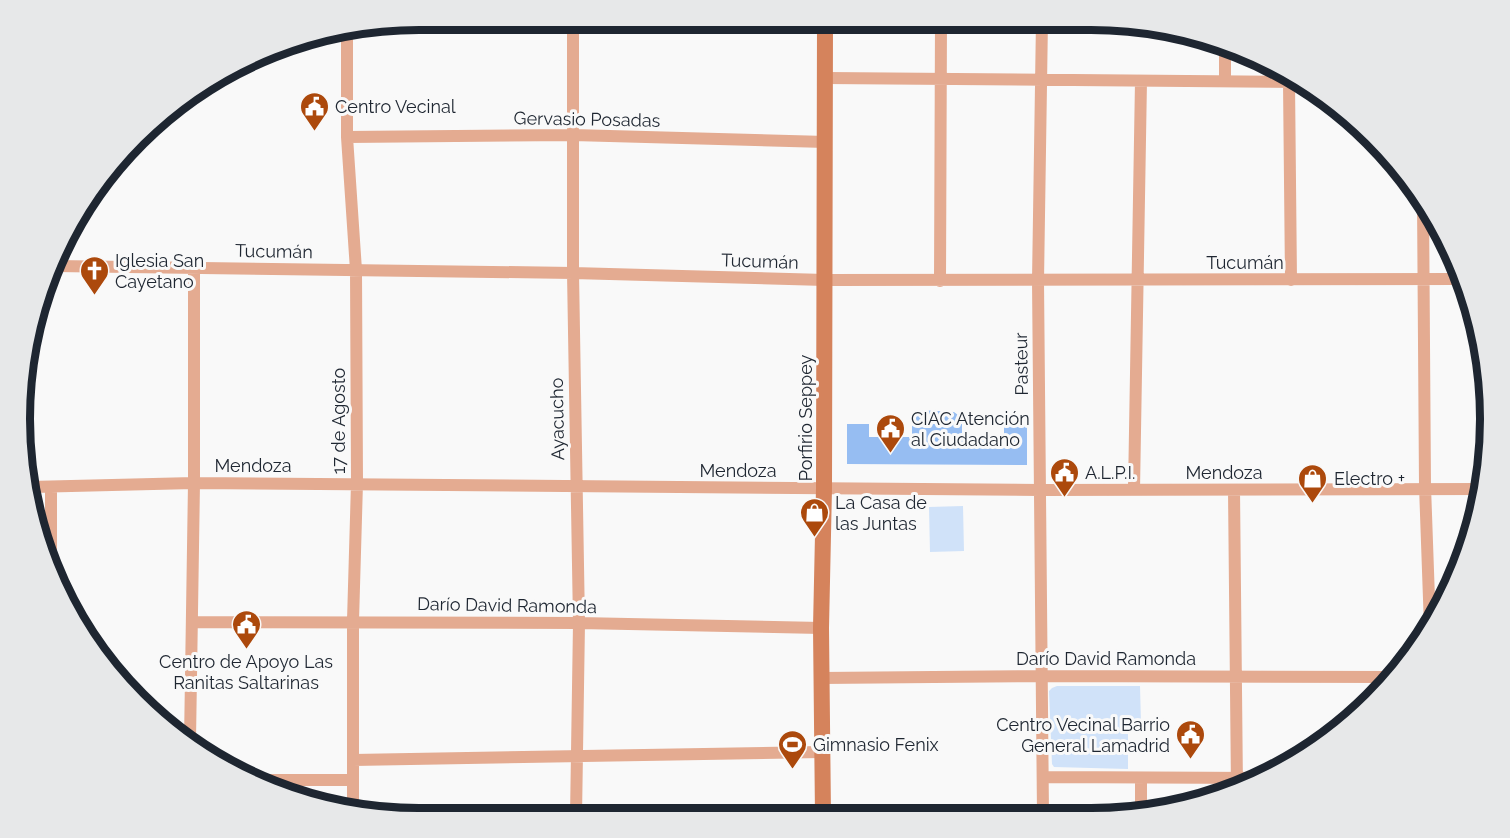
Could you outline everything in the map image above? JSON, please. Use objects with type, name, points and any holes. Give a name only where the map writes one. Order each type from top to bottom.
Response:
[{"type":"main road","name":"Porfirio Seppey","points":[[823,808],[820,628],[824,488],[825,30]]},
{"type":"street","name":"Ayacucho","points":[[573,30],[573,273],[579,623],[576,808]]},
{"type":"street","points":[[940,281],[941,30]]},
{"type":"street","name":"Pasteur","points":[[1042,30],[1038,281],[1043,808]]},
{"type":"street","name":"17 de Agosto","points":[[347,36],[347,137],[356,270],[357,483],[353,621],[353,803]]},
{"type":"street","points":[[1225,54],[1225,81]]},
{"type":"street","points":[[826,78],[1286,82]]},
{"type":"street","points":[[1134,490],[1141,81]]},
{"type":"street","points":[[1289,84],[1291,280]]},
{"type":"street","name":"Gervasio Posadas","points":[[347,137],[573,135],[826,142]]},
{"type":"street","points":[[1423,217],[1425,489],[1429,611]]},
{"type":"street","name":"Tucumán","points":[[62,266],[573,273],[825,280],[1453,279]]},
{"type":"street","points":[[190,733],[194,267]]},
{"type":"street","name":"Mendoza","points":[[36,487],[194,483],[357,483],[577,488],[1474,489]]},
{"type":"street","points":[[51,487],[51,544]]},
{"type":"street","points":[[1234,490],[1234,676],[1237,779]]},
{"type":"street","name":"Darío David Ramonda","points":[[192,622],[579,623],[820,628]]},
{"type":"street","name":"Darío David Ramonda","points":[[821,678],[1381,677]]},
{"type":"street","points":[[352,759],[821,752]]},
{"type":"street","points":[[1043,777],[1141,778],[1228,783]]},
{"type":"street","points":[[1141,778],[1141,805]]},
{"type":"street","points":[[275,780],[352,780]]},
{"type":"shaded area","points":[[963,506],[964,551],[930,552],[929,507]]},
{"type":"shaded area","points":[[1057,686],[1140,686],[1141,724],[1128,724],[1128,769],[1054,767],[1049,691]]},
{"type":"building","points":[[920,410],[954,412],[962,418],[962,437],[1004,438],[1004,425],[1027,425],[1027,465],[847,464],[847,424],[869,424],[869,437],[912,437],[912,418]]},
{"type":"place","name":"Centro Vecinal","points":[[314,132]]},
{"type":"place","name":"Iglesia San Cayetano","points":[[94,296]]},
{"type":"place","name":"CIAC Atención al Ciudadano","points":[[890,454]]},
{"type":"place","name":"A.L.P.I.","points":[[1064,498]]},
{"type":"place","name":"Electro +","points":[[1313,504]]},
{"type":"place","name":"La Casa de las Juntas","points":[[814,538]]},
{"type":"place","name":"Centro de Apoyo Las Ranitas Saltarinas","points":[[246,650]]},
{"type":"place","name":"Centro Vecinal Barrio General Lamadrid","points":[[1191,760]]},
{"type":"place","name":"Gimnasio Fenix","points":[[792,770]]}]
